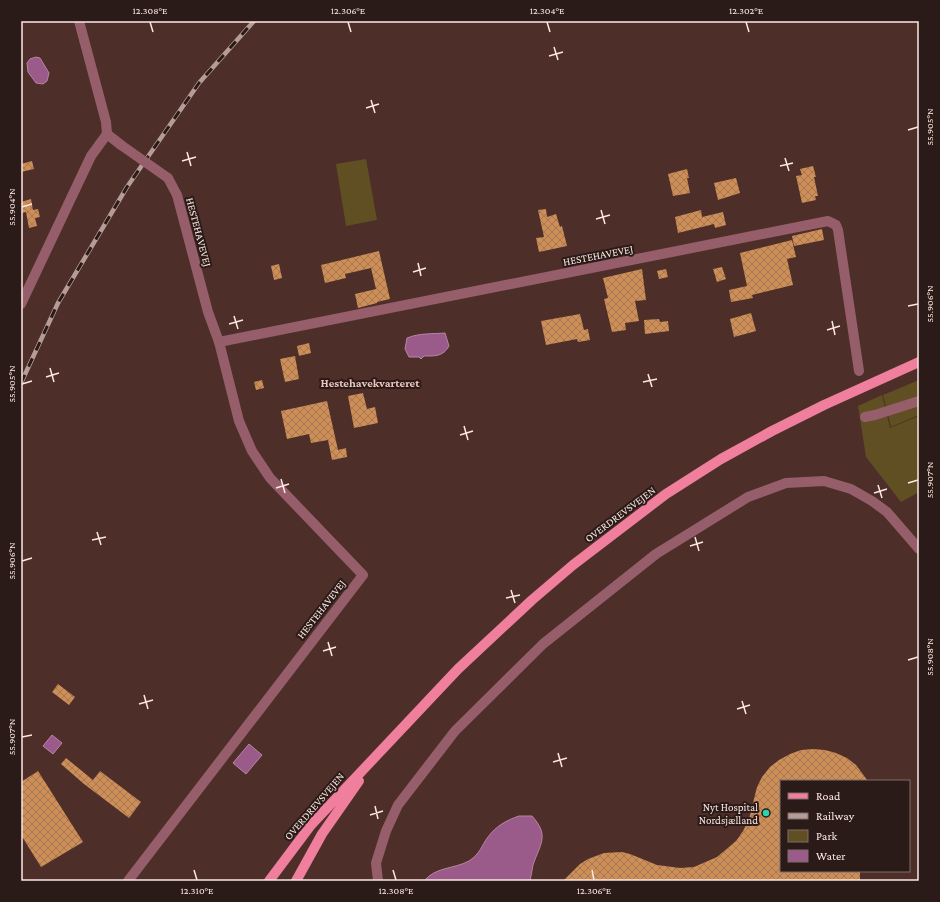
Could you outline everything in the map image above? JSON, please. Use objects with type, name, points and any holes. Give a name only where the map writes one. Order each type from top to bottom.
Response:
[{"type":"main road","name":"OVERDREVSVEJEN","points":[[269,881],[311,825],[458,669],[532,600],[573,565],[666,494],[721,459],[772,430],[919,362]]},
{"type":"main road","name":"OVERDREVSVEJEN","points":[[296,881],[322,834],[382,751]]},
{"type":"main road","points":[[273,881],[276,870]]},
{"type":"street","points":[[21,304],[90,156],[107,134],[106,122],[79,21]]},
{"type":"street","name":"HESTEHAVEVEJ","points":[[107,134],[168,178],[177,195],[239,421],[252,451],[270,478],[362,575],[128,881]]},
{"type":"street","name":"HESTEHAVEVEJ","points":[[218,342],[828,221],[836,225],[838,230],[859,371]]},
{"type":"street","points":[[866,417],[875,416],[919,401]]},
{"type":"street","points":[[378,881],[376,863],[386,831],[398,804],[455,731],[543,644],[656,554],[748,497],[786,483],[824,481],[851,489],[888,512],[919,549]]},
{"type":"green space","points":[[366,159],[377,220],[346,226],[336,164]]},
{"type":"green space","points":[[919,380],[919,415],[891,427],[883,395]]},
{"type":"green space","points":[[882,395],[890,428],[919,416],[919,492],[901,502],[866,457],[858,406]]},
{"type":"water","points":[[36,57],[40,58],[49,73],[47,81],[43,84],[36,83],[28,72],[27,63],[30,59]]},
{"type":"water","points":[[445,333],[449,346],[447,350],[441,354],[424,356],[421,359],[419,357],[409,357],[405,349],[407,338],[421,334]]},
{"type":"water","points":[[52,735],[62,743],[53,754],[43,746]]},
{"type":"water","points":[[249,744],[262,755],[246,774],[233,763]]},
{"type":"water","points":[[519,816],[532,816],[541,829],[541,846],[533,865],[530,881],[424,881],[428,876],[434,873],[469,861],[498,827]]},
{"type":"building","points":[[32,161],[34,169],[21,172],[21,164]]},
{"type":"building","points":[[813,166],[818,196],[815,196],[816,200],[802,203],[796,176],[802,175],[800,169]]},
{"type":"building","points":[[687,169],[690,193],[673,196],[668,174]]},
{"type":"building","points":[[736,178],[740,193],[718,200],[714,183]]},
{"type":"building","points":[[31,199],[33,210],[38,209],[40,217],[35,218],[37,226],[29,228],[26,212],[21,213],[21,202]]},
{"type":"building","points":[[546,209],[547,217],[556,214],[560,227],[562,226],[567,246],[539,252],[536,238],[544,237],[538,210]]},
{"type":"building","points":[[701,210],[702,217],[723,212],[726,225],[715,228],[714,224],[678,233],[675,217]]},
{"type":"building","points":[[822,229],[824,240],[794,246],[792,236]]},
{"type":"building","points":[[792,240],[796,257],[787,259],[793,285],[752,295],[753,298],[731,302],[729,290],[747,286],[740,253]]},
{"type":"building","points":[[379,251],[390,299],[358,308],[355,294],[376,289],[371,268],[345,274],[346,278],[325,283],[321,265]]},
{"type":"building","points":[[279,264],[282,278],[274,280],[271,266]]},
{"type":"building","points":[[722,267],[726,279],[717,282],[713,269]]},
{"type":"building","points":[[642,269],[646,300],[635,301],[639,321],[625,323],[626,330],[612,332],[604,299],[608,298],[603,278]]},
{"type":"building","points":[[666,269],[668,277],[659,279],[657,271]]},
{"type":"building","points":[[751,313],[756,331],[734,337],[730,319]]},
{"type":"building","points":[[580,314],[584,330],[588,329],[590,340],[578,342],[577,339],[546,345],[541,321]]},
{"type":"building","points":[[659,319],[660,322],[668,321],[669,331],[645,334],[644,320]]},
{"type":"building","points":[[309,343],[311,353],[299,356],[297,346]]},
{"type":"building","points":[[295,356],[299,379],[285,382],[280,359]]},
{"type":"building","points":[[262,380],[264,388],[256,390],[254,382]]},
{"type":"building","points":[[363,393],[367,409],[375,407],[378,423],[354,428],[348,396]]},
{"type":"building","points":[[327,401],[338,450],[346,448],[347,457],[332,460],[328,440],[311,443],[309,434],[287,439],[281,411]]},
{"type":"building","points":[[58,684],[75,697],[69,705],[52,692]]},
{"type":"building","name":"Nyt Hospital Nordsjælland","points":[[801,750],[825,750],[836,753],[847,758],[856,765],[867,780],[780,780],[780,872],[860,872],[860,881],[563,881],[580,864],[588,859],[604,853],[622,852],[657,865],[680,868],[694,867],[717,857],[736,841],[743,831],[749,819],[757,787],[762,777],[770,767],[779,760]]},
{"type":"building","points":[[66,758],[93,780],[100,771],[141,802],[129,818],[84,784],[61,764]]},
{"type":"building","points":[[38,771],[83,842],[41,867],[21,835],[21,782]]},
{"type":"railway","points":[[21,383],[58,303],[127,187],[199,83],[254,21]]},
{"type":"place","name":"Nyt Hospital Nordsjælland","points":[[766,813]]},
{"type":"district","name":"Hestehavekvarteret","points":[[370,383]]}]
